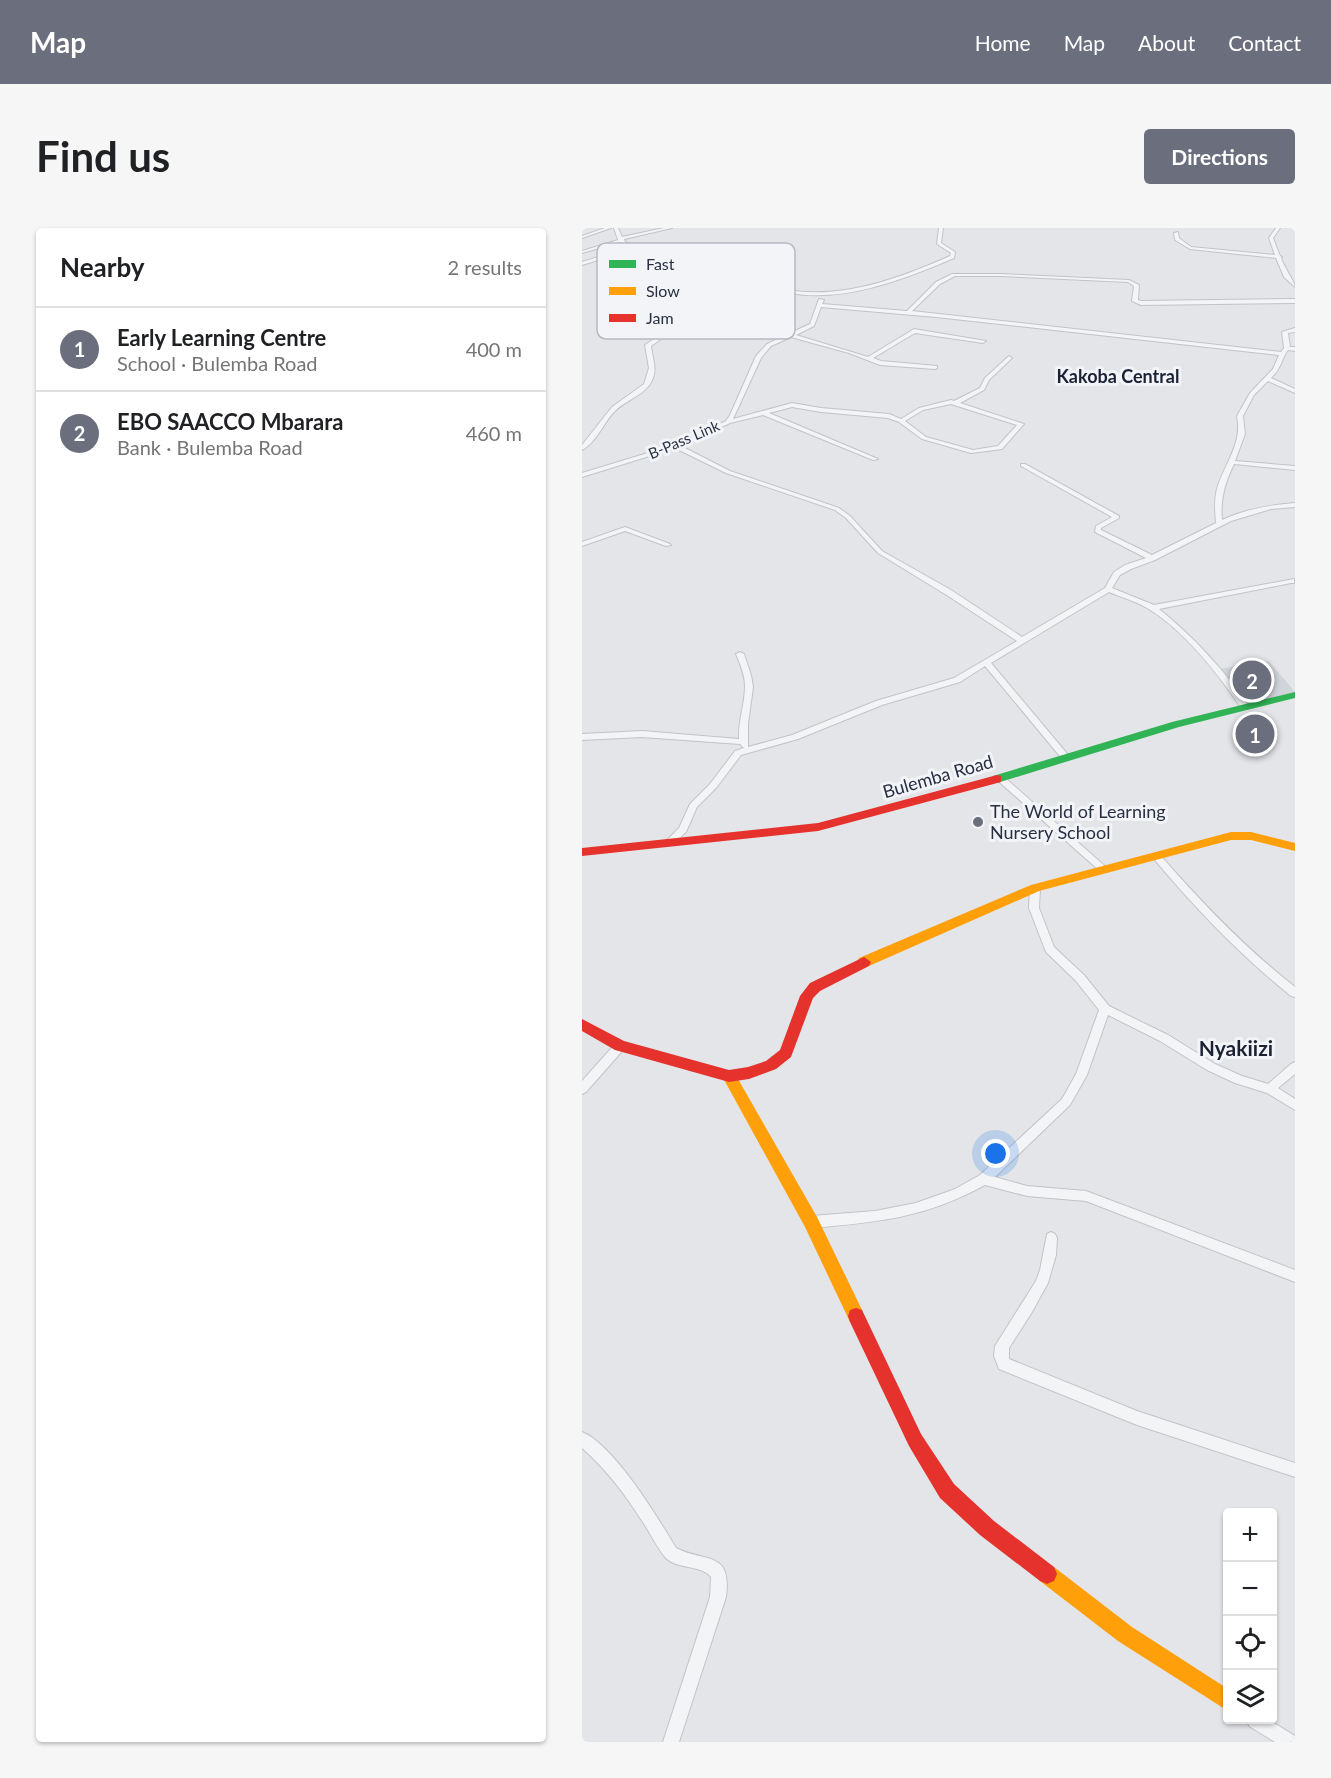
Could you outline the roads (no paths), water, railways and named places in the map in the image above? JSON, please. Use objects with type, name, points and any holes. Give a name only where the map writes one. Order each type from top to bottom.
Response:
[{"type":"street","points":[[582,237],[609,228]]},
{"type":"street","points":[[616,228],[619,240],[624,243]]},
{"type":"street","points":[[610,243],[670,228]]},
{"type":"street","points":[[795,292],[821,295],[857,289],[952,257],[953,252],[939,244],[941,228]]},
{"type":"street","points":[[1278,228],[1271,238],[1280,257],[1283,273],[1295,286]]},
{"type":"street","points":[[1176,233],[1177,239],[1190,248],[1280,257]]},
{"type":"street","points":[[582,252],[597,247]]},
{"type":"street","points":[[582,264],[597,259]]},
{"type":"street","points":[[908,312],[944,279],[970,274],[1129,281],[1137,285],[1135,301],[1141,303],[1295,301]]},
{"type":"street","name":"B-Pass Link","points":[[795,333],[812,325],[820,305],[821,295]]},
{"type":"street","points":[[820,305],[908,312],[1182,345],[1285,351],[1295,349]]},
{"type":"street","points":[[868,359],[909,333],[920,330],[982,341]]},
{"type":"street","points":[[1219,523],[1220,490],[1241,437],[1242,411],[1254,391],[1275,373],[1281,363],[1285,351],[1285,332],[1295,330]]},
{"type":"street","points":[[795,336],[894,366],[935,367]]},
{"type":"street","points":[[582,448],[599,430],[608,414],[638,394],[647,384],[652,370],[648,345],[656,339]]},
{"type":"street","name":"B-Pass Link","points":[[582,475],[676,446],[728,422],[758,357],[769,345],[782,339]]},
{"type":"street","points":[[955,404],[982,389],[987,379],[1009,358]]},
{"type":"street","points":[[1267,378],[1295,391]]},
{"type":"street","points":[[728,422],[792,405],[881,415],[901,421],[924,438],[973,452],[1000,448],[1020,427],[1017,423],[946,403],[921,409],[901,421]]},
{"type":"street","points":[[762,412],[875,459]]},
{"type":"street","points":[[676,446],[728,472],[837,509],[848,517],[880,552],[948,592],[1023,641]]},
{"type":"street","points":[[1231,462],[1295,468]]},
{"type":"street","points":[[1023,465],[1117,517],[1098,527],[1097,531],[1152,558]]},
{"type":"street","points":[[582,737],[642,734],[744,745],[795,737],[879,704],[940,687],[987,663],[1108,589],[1117,574],[1219,523],[1257,508],[1295,506]]},
{"type":"street","points":[[582,544],[625,529],[669,545]]},
{"type":"street","points":[[1152,608],[1291,581]]},
{"type":"street","points":[[1108,589],[1152,608],[1206,658],[1230,684],[1245,707]]},
{"type":"street","points":[[669,843],[683,830],[698,800],[713,786],[744,745],[749,688],[748,676],[740,654]]},
{"type":"street","points":[[987,663],[1066,758]]},
{"type":"street","name":"Bulemba Road","points":[[582,852],[768,834],[818,826],[926,800],[1176,724],[1295,695]]},
{"type":"street","points":[[1000,778],[1104,870]]},
{"type":"street","points":[[582,1024],[620,1046],[729,1076],[749,1073],[771,1065],[786,1053],[807,996],[815,987],[836,974],[1035,888],[1157,857],[1218,838],[1241,835],[1295,847]]},
{"type":"street","points":[[1157,857],[1212,921],[1262,967],[1295,993]]},
{"type":"street","points":[[1035,888],[1034,908],[1050,949],[1080,978],[1105,1009],[1164,1038],[1210,1067],[1239,1080],[1270,1089],[1295,1105]]},
{"type":"street","points":[[811,1222],[875,1217],[916,1209],[959,1193],[984,1179],[1066,1102],[1081,1075],[1105,1009]]},
{"type":"street","points":[[582,1089],[620,1046]]},
{"type":"street","points":[[1270,1089],[1295,1067]]},
{"type":"street","points":[[729,1076],[811,1222],[836,1279],[868,1339],[915,1440],[947,1491],[987,1528],[1125,1634],[1223,1698]]},
{"type":"street","points":[[984,1179],[1027,1191],[1086,1197],[1295,1276]]},
{"type":"street","points":[[1051,1238],[1050,1261],[1040,1290],[1002,1346],[1001,1356],[1004,1364],[1137,1418],[1295,1470]]},
{"type":"street","points":[[582,1439],[600,1454],[631,1490],[671,1553],[680,1559],[711,1566],[720,1574],[718,1597],[671,1742]]},
{"type":"street","points":[[1263,1724],[1290,1742]]},
{"type":"place","name":"EBO SAACCO Mbarara","points":[[1252,680]]},
{"type":"place","name":"Early Learning Centre","points":[[1255,734]]},
{"type":"place","name":"The World of Learning Nursery School","points":[[978,822]]},
{"type":"district","name":"Kakoba Central","points":[[1118,377]]},
{"type":"district","name":"Nyakiizi","points":[[1236,1049]]}]
